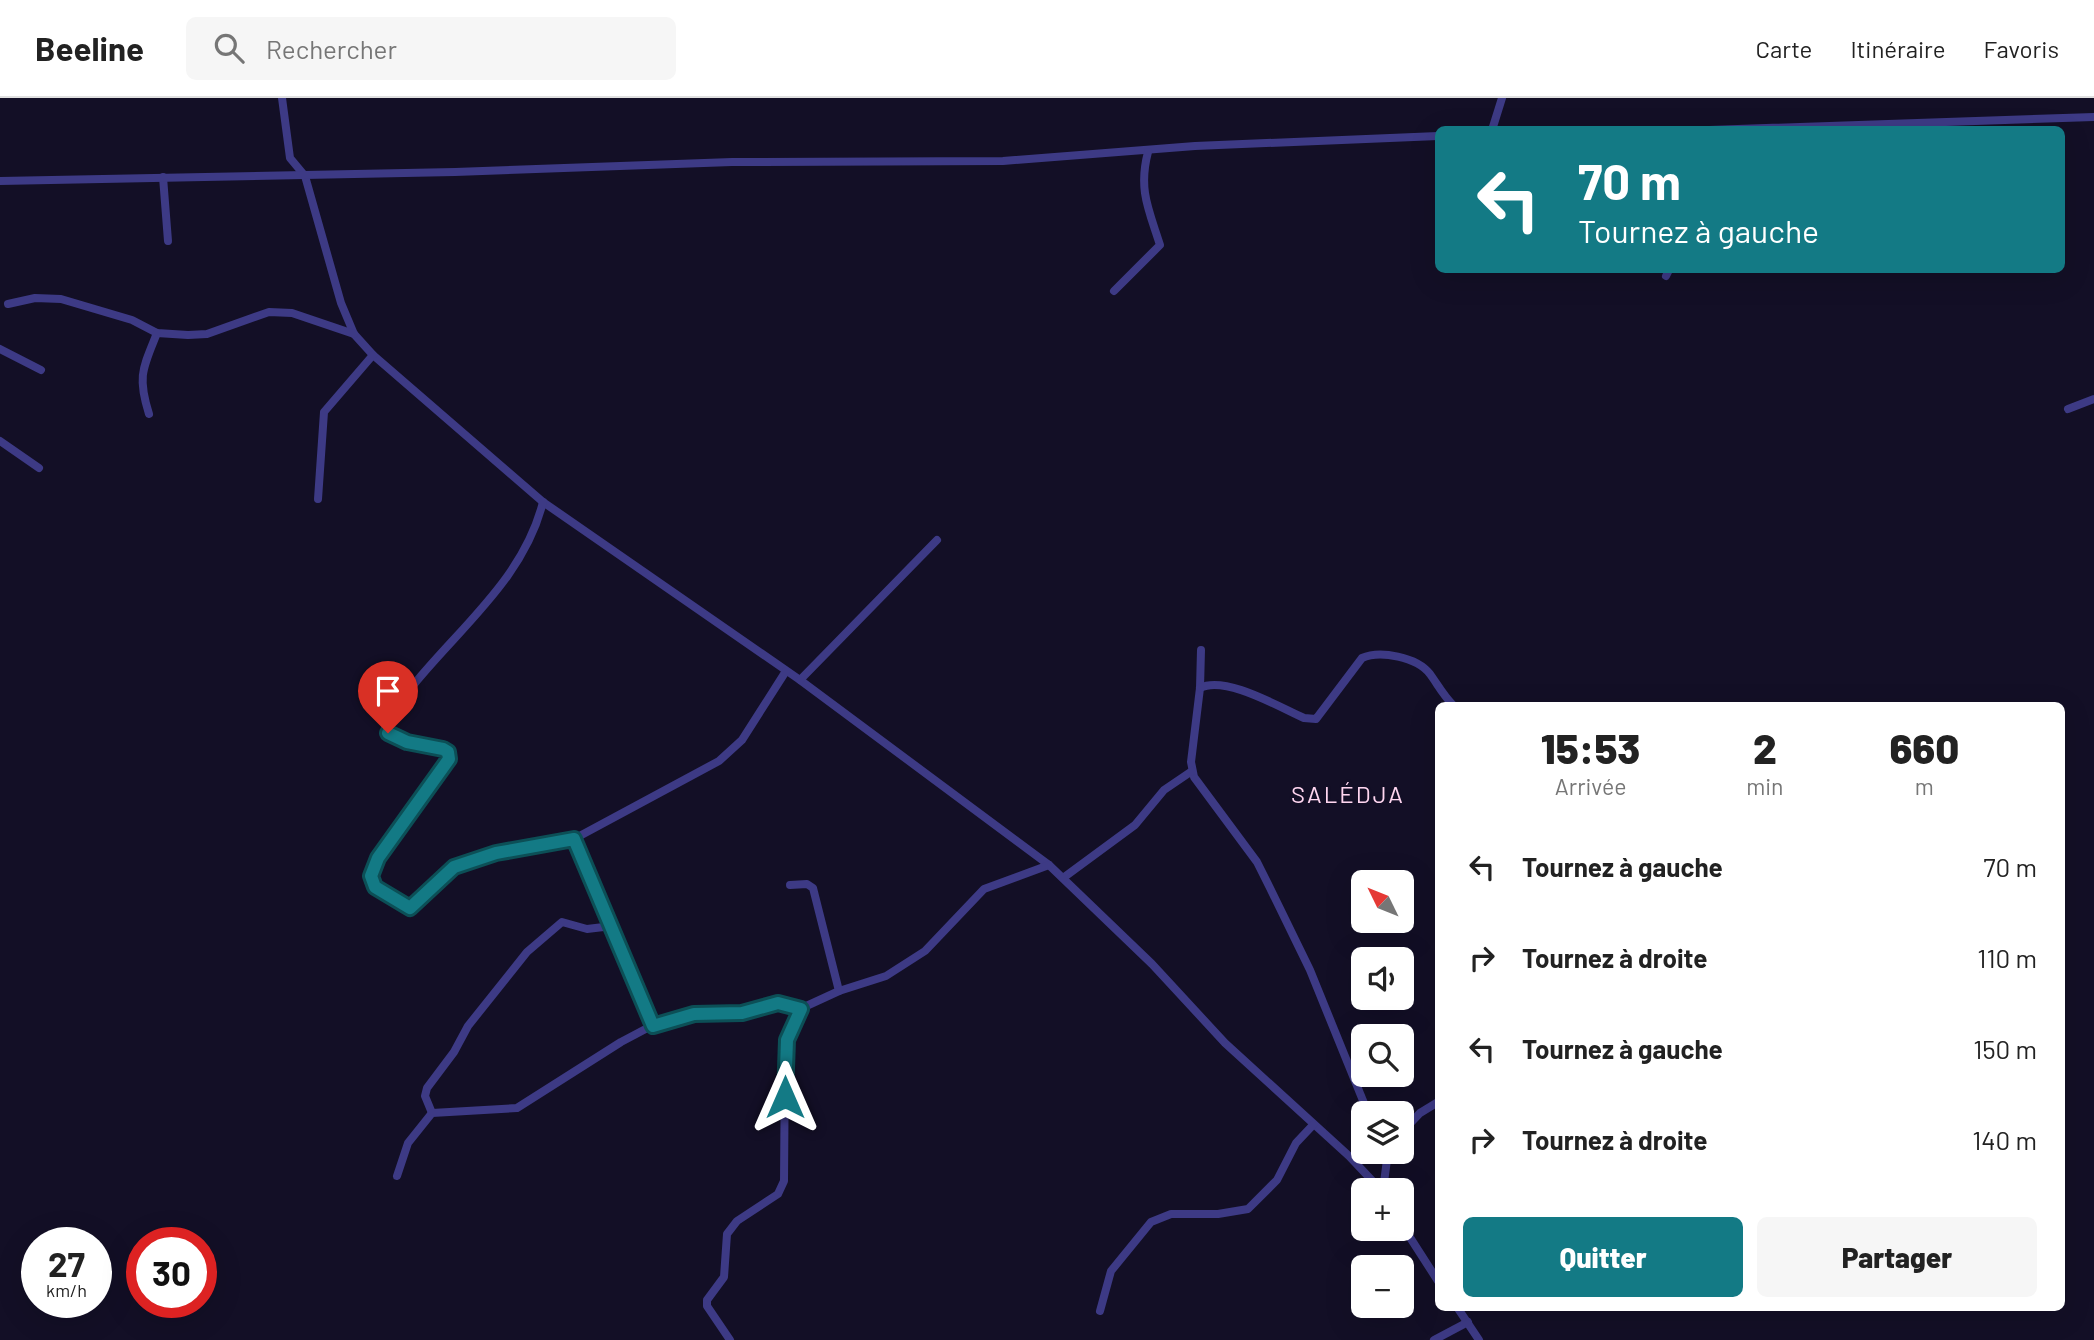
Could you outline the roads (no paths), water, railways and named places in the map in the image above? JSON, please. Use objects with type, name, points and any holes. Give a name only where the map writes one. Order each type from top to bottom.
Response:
[{"type":"street","points":[[282,98],[290,158],[305,176],[328,264],[354,334],[373,355],[543,502],[800,680],[1049,865],[1152,964],[1225,1043],[1371,1178]]},
{"type":"street","points":[[1493,126],[1502,98]]},
{"type":"street","points":[[1844,126],[2094,117]]},
{"type":"street","points":[[0,181],[305,176],[718,162],[978,162],[1345,138],[1435,136]]},
{"type":"street","points":[[1114,291],[1160,245],[1153,234],[1143,192],[1148,152]]},
{"type":"street","points":[[163,177],[169,241]]},
{"type":"street","points":[[8,304],[35,298],[61,299],[132,320],[157,333],[207,334],[256,315],[292,313],[354,334]]},
{"type":"street","points":[[149,414],[141,387],[144,367],[157,333]]},
{"type":"street","points":[[0,349],[41,370]]},
{"type":"street","points":[[318,499],[324,412],[373,355]]},
{"type":"street","points":[[2068,409],[2094,399]]},
{"type":"street","points":[[0,441],[39,468]]},
{"type":"street","points":[[543,502],[533,531],[513,570],[408,691],[386,724],[385,729],[396,738],[443,749],[448,752],[449,759],[395,829],[374,866],[372,882],[404,907],[410,908],[454,867],[496,853],[574,839],[647,802],[728,755],[753,724],[786,671]]},
{"type":"street","points":[[800,680],[937,540]]},
{"type":"street","points":[[1201,650],[1192,771],[1202,790],[1266,879],[1310,970],[1363,1101]]},
{"type":"street","points":[[1200,688],[1210,683],[1228,685],[1304,718],[1316,719],[1362,659],[1377,655],[1419,664],[1429,672],[1451,702]]},
{"type":"street","points":[[1063,878],[1135,825],[1164,790],[1192,771]]},
{"type":"street","points":[[574,839],[653,1026]]},
{"type":"street","points":[[730,1340],[707,1306],[707,1300],[724,1277],[727,1234],[737,1221],[778,1194],[785,1181],[785,1052],[792,1025],[801,1009],[839,991],[886,976],[925,951],[984,889],[1049,865]]},
{"type":"street","points":[[790,885],[807,884],[813,888],[839,991]]},
{"type":"street","points":[[432,1113],[425,1096],[427,1088],[454,1052],[468,1026],[527,953],[562,922],[587,929],[612,926]]},
{"type":"street","points":[[397,1176],[413,1135],[432,1113],[517,1108],[621,1042],[653,1026],[694,1014],[742,1013],[778,1003],[801,1009]]},
{"type":"street","points":[[1414,1119],[1435,1104]]},
{"type":"street","points":[[1100,1311],[1111,1271],[1151,1222],[1171,1214],[1230,1213],[1248,1209],[1277,1180],[1296,1143],[1313,1125]]},
{"type":"street","points":[[1412,1241],[1435,1276]]},
{"type":"street","points":[[1460,1311],[1479,1340]]},
{"type":"street","points":[[1434,1340],[1468,1322]]},
{"type":"district","name":"SALÉDJA","points":[[1348,795]]}]
